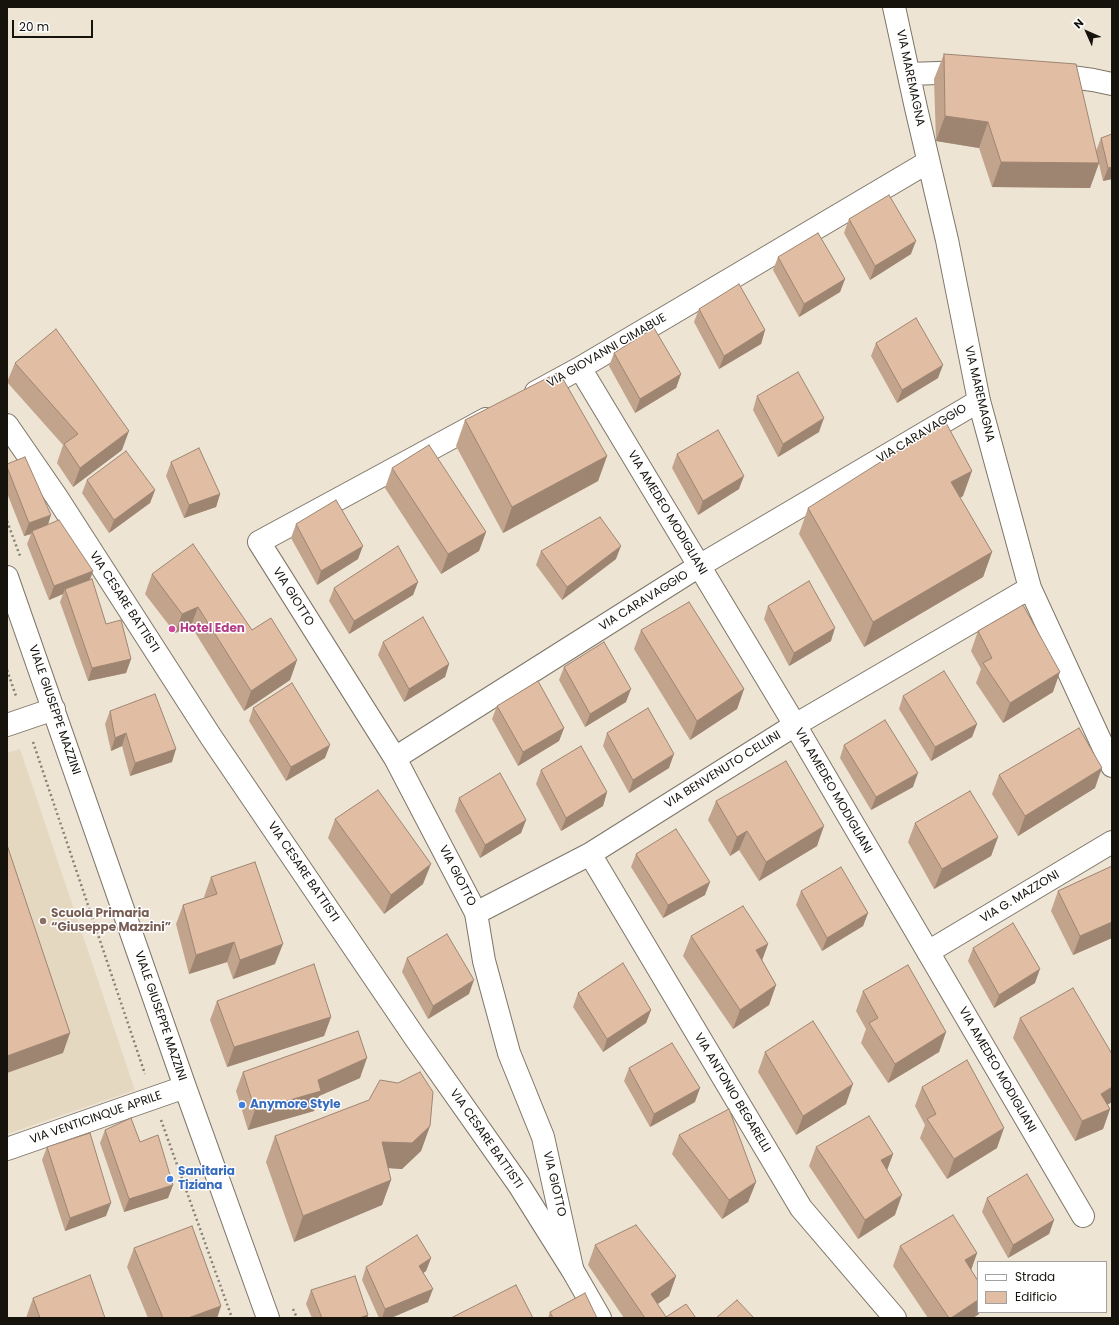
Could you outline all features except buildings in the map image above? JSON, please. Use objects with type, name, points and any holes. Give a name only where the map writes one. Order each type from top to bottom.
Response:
[{"type":"street","name":"VIA MAREMAGNA","points":[[894,7],[928,162],[947,240],[979,401],[1030,588],[1112,766]]},
{"type":"street","points":[[908,74],[956,72],[987,73]]},
{"type":"street","points":[[1033,74],[1055,74],[1112,84]]},
{"type":"street","name":"VIA GIOVANNI CIMABUE","points":[[258,542],[580,368],[928,162]]},
{"type":"street","name":"VIA AMEDEO MODIGLIANI","points":[[580,368],[795,725],[1083,1216]]},
{"type":"street","name":"VIA CARAVAGGIO","points":[[395,758],[699,566],[979,401]]},
{"type":"street","name":"VIA CESARE BATTISTI","points":[[7,425],[60,502],[211,737],[416,1039],[519,1185],[573,1271],[600,1318]]},
{"type":"street","name":"VIA GIOTTO","points":[[258,542],[395,758],[476,913],[484,961],[509,1053],[543,1137],[573,1271]]},
{"type":"street","name":"VIALE GIUSEPPE MAZZINI","points":[[7,576],[185,1087],[268,1318]]},
{"type":"street","name":"VIA BENVENUTO CELLINI","points":[[476,913],[590,854],[795,725],[1030,588]]},
{"type":"street","points":[[16,722],[54,709]]},
{"type":"street","name":"VIA G. MAZZONI","points":[[928,952],[1112,842]]},
{"type":"street","name":"VIA ANTONIO BEGARELLI","points":[[590,854],[801,1208],[895,1318]]},
{"type":"street","name":"VIA VENTICINQUE APRILE","points":[[7,1149],[185,1087]]},
{"type":"path","points":[[7,670],[16,722],[232,1318]]},
{"type":"shaded area","name":"Scuola Primaria “Giuseppe Mazzini”","points":[[20,749],[135,1090],[7,1134],[7,753]]},
{"type":"place","name":"Hotel Eden","points":[[172,629]]},
{"type":"place","name":"Scuola Primaria “Giuseppe Mazzini”","points":[[43,921]]},
{"type":"place","name":"Anymore Style","points":[[242,1105]]},
{"type":"place","name":"Sanitaria Tiziana","points":[[170,1179]]}]
